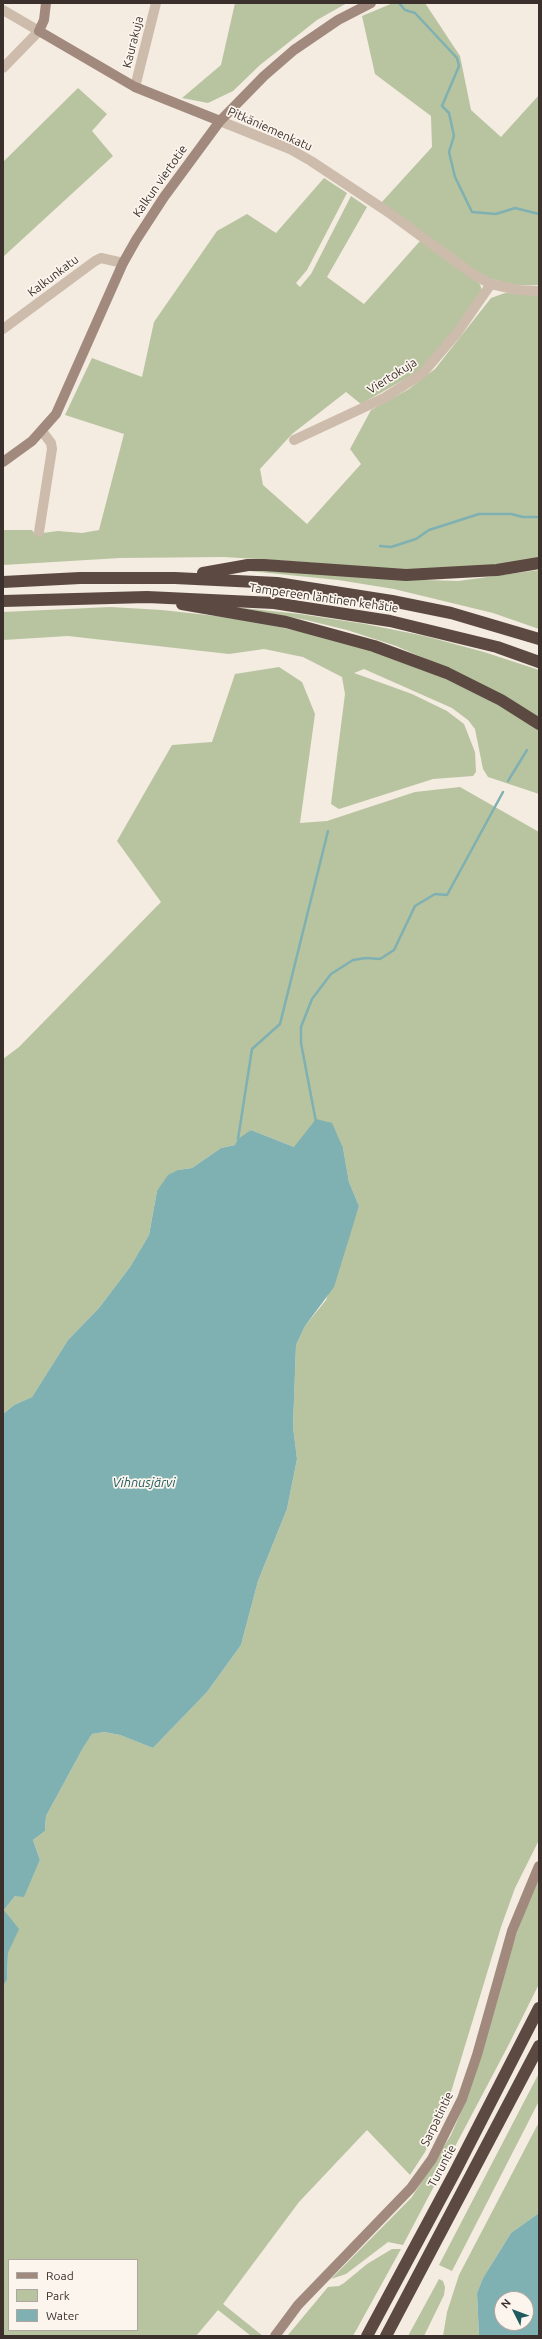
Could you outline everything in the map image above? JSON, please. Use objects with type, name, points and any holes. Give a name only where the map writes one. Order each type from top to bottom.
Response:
[{"type":"highway","points":[[174,578],[248,565],[406,575],[497,570],[539,563]]},
{"type":"highway","name":"Tampereen läntinen kehätie","points":[[3,582],[80,578],[174,578],[278,583],[339,592],[451,613],[539,639]]},
{"type":"highway","points":[[147,597],[221,612],[286,622],[374,646],[453,676],[501,700],[539,724]]},
{"type":"highway","name":"Tampereen läntinen kehätie","points":[[3,602],[147,597],[274,603],[390,621],[497,647],[539,662]]},
{"type":"highway","name":"Turuntie","points":[[366,2336],[458,2166],[539,2008]]},
{"type":"highway","points":[[386,2336],[539,2046]]},
{"type":"street","points":[[3,68],[39,31],[46,3]]},
{"type":"street","name":"Kaurakuja","points":[[135,87],[156,3]]},
{"type":"street","name":"Kalkun viertotie","points":[[3,462],[42,432],[56,414],[123,264],[154,211],[220,121],[264,76],[294,50],[338,20],[370,3]]},
{"type":"street","name":"Pitkäniemenkatu","points":[[3,10],[135,87],[290,149],[311,161],[388,212],[463,268],[491,284],[518,290],[539,291]]},
{"type":"street","name":"Kalkunkatu","points":[[3,329],[95,261],[101,258],[123,264]]},
{"type":"street","name":"Viertokuja","points":[[294,440],[384,398],[422,374],[457,334],[491,284]]},
{"type":"street","points":[[39,532],[52,449],[51,442],[42,432]]},
{"type":"street","name":"Sarpatintie","points":[[275,2336],[298,2305],[411,2188],[432,2159],[462,2099],[477,2055],[512,1931],[539,1866]]},
{"type":"green space","points":[[235,3],[347,3],[317,20],[260,65],[233,91],[208,103],[182,98],[221,65]]},
{"type":"green space","points":[[393,3],[425,3],[460,56],[471,110],[501,137],[539,95],[539,285],[515,285],[491,279],[465,265],[381,203],[432,147],[431,116],[375,74],[362,16]]},
{"type":"green space","points":[[78,88],[107,114],[92,131],[113,156],[3,257],[3,162]]},
{"type":"green space","points":[[324,178],[347,193],[307,270],[296,283],[300,287],[311,274],[351,196],[367,207],[327,277],[364,304],[420,241],[480,284],[482,291],[440,350],[421,370],[361,404],[346,392],[292,434],[260,469],[263,485],[307,524],[361,464],[350,449],[371,410],[409,389],[435,369],[491,298],[505,293],[539,294],[539,559],[495,566],[404,571],[305,562],[224,557],[120,558],[3,565],[3,530],[32,530],[35,534],[58,531],[82,533],[99,530],[124,434],[65,415],[92,358],[142,377],[154,322],[217,231],[247,214],[276,233]]},
{"type":"green space","points":[[268,570],[393,579],[458,581],[539,570],[539,629],[493,613],[394,589],[338,580],[249,571]]},
{"type":"green space","points":[[110,607],[162,610],[243,619],[352,643],[462,684],[539,729],[539,794],[488,777],[483,769],[475,729],[468,720],[452,708],[364,669],[354,673],[412,694],[447,711],[464,724],[475,752],[476,772],[473,776],[433,779],[339,809],[331,804],[345,694],[342,677],[303,657],[264,649],[229,654],[68,636],[3,640],[3,612]]},
{"type":"green space","points":[[234,607],[300,614],[365,624],[425,636],[484,652],[539,670],[539,718],[444,667],[396,646],[347,630],[306,620]]},
{"type":"green space","points":[[279,667],[302,682],[315,714],[300,823],[327,821],[415,792],[460,787],[539,832],[539,1840],[515,1888],[501,1927],[451,2092],[425,2152],[410,2175],[367,2130],[299,2202],[223,2304],[263,2336],[251,2336],[218,2310],[196,2336],[3,2336],[3,1986],[7,1980],[8,1953],[18,1929],[4,1910],[15,1896],[24,1896],[40,1860],[33,1840],[45,1831],[46,1816],[92,1734],[104,1732],[120,1735],[153,1748],[207,1692],[241,1645],[258,1581],[287,1509],[297,1459],[293,1427],[296,1345],[305,1326],[326,1300],[359,1206],[349,1182],[343,1148],[294,1147],[251,1130],[235,1145],[221,1148],[192,1168],[178,1170],[157,1191],[149,1235],[130,1267],[99,1308],[68,1340],[32,1397],[14,1405],[3,1414],[3,1059],[19,1047],[161,902],[117,841],[172,745],[212,742],[235,674]]},
{"type":"green space","points":[[539,1875],[539,1984],[507,2048],[403,2245],[388,2242],[346,2274],[331,2279],[412,2197],[451,2135],[465,2103],[514,1940]]},
{"type":"green space","points":[[539,2073],[539,2101],[452,2271],[439,2265]]},
{"type":"green space","points":[[539,2122],[539,2213],[511,2233],[483,2278],[477,2293],[479,2336],[443,2336],[447,2312],[459,2275]]},
{"type":"green space","points":[[392,2249],[401,2249],[353,2336],[288,2335],[328,2287],[339,2286],[367,2264]]},
{"type":"green space","points":[[439,2279],[443,2281],[445,2287],[444,2295],[424,2336],[408,2336]]},
{"type":"water","name":"Vihnusjärvi","points":[[316,1119],[332,1123],[343,1148],[349,1182],[359,1206],[334,1287],[305,1326],[296,1345],[293,1427],[297,1459],[287,1509],[258,1581],[241,1645],[207,1692],[153,1748],[120,1735],[104,1732],[92,1734],[46,1816],[45,1831],[33,1840],[40,1860],[24,1897],[15,1896],[4,1910],[19,1929],[8,1953],[7,1980],[3,1986],[3,1414],[14,1405],[32,1397],[68,1340],[99,1308],[130,1267],[149,1235],[157,1191],[168,1175],[178,1170],[192,1168],[221,1148],[235,1145],[238,1139],[251,1130],[294,1147]]},
{"type":"water","points":[[539,2213],[539,2336],[479,2336],[477,2293],[483,2278],[511,2233]]},
{"type":"waterway","points":[[399,3],[405,10],[415,13],[457,58],[459,66],[442,106],[449,113],[454,136],[449,152],[455,177],[472,212],[496,214],[515,208],[539,214]]},
{"type":"waterway","points":[[380,546],[391,547],[416,539],[429,530],[479,514],[511,514],[523,517],[539,517]]},
{"type":"waterway","points":[[508,781],[527,750]]},
{"type":"waterway","points":[[316,1122],[301,1043],[301,1027],[312,999],[331,974],[353,960],[366,958],[380,959],[394,950],[415,906],[435,894],[447,895],[503,792]]},
{"type":"waterway","points":[[238,1139],[252,1049],[280,1024],[328,831]]}]
